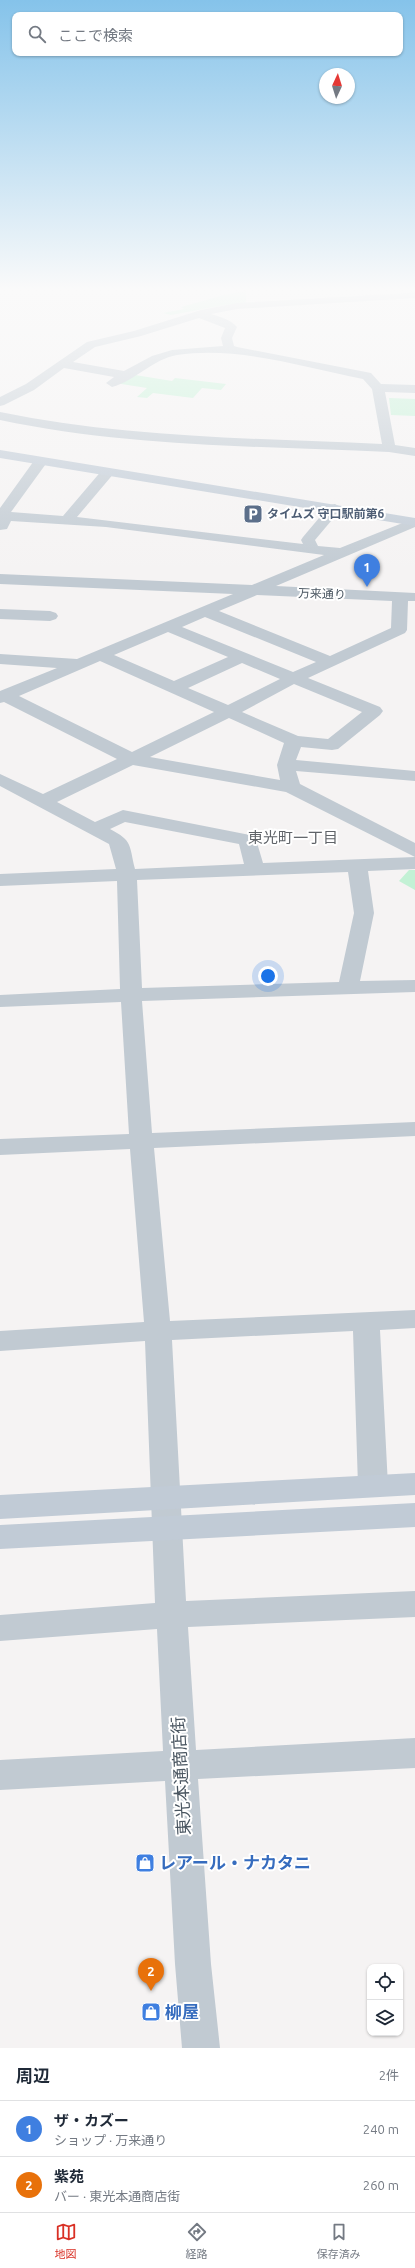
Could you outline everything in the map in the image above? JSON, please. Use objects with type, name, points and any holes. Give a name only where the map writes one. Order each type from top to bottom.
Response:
[{"type":"street","points":[[0,402],[31,387]]},
{"type":"street","points":[[389,448],[378,388],[415,389]]},
{"type":"street","points":[[0,416],[38,424],[162,437],[389,448],[415,452]]},
{"type":"street","points":[[0,454],[415,522]]},
{"type":"street","points":[[1,516],[41,461]]},
{"type":"street","points":[[66,521],[108,472]]},
{"type":"street","points":[[313,549],[308,540],[335,508]]},
{"type":"street","points":[[1,516],[106,523],[342,553]]},
{"type":"street","points":[[0,531],[4,522],[1,516]]},
{"type":"street","points":[[2,697],[102,656],[253,590],[415,522]]},
{"type":"street","name":"万来通り","points":[[0,579],[407,597]]},
{"type":"street","points":[[42,802],[228,712],[294,678],[399,630],[407,597]]},
{"type":"street","points":[[205,611],[331,662]]},
{"type":"street","points":[[0,614],[50,616]]},
{"type":"street","points":[[102,656],[294,741],[332,745],[374,711],[170,627]]},
{"type":"street","points":[[173,688],[241,657]]},
{"type":"street","points":[[0,659],[83,664]]},
{"type":"street","points":[[2,697],[132,759],[292,787],[415,851]]},
{"type":"street","points":[[292,787],[286,765],[294,741]]},
{"type":"street","points":[[286,765],[415,776]]},
{"type":"street","name":"東光本通商店街","points":[[0,779],[118,841],[127,874],[131,994],[141,1141],[158,1331],[171,1615],[193,1964],[202,2048]]},
{"type":"street","points":[[95,829],[123,816],[248,840],[255,869]]},
{"type":"street","points":[[0,880],[415,863]]},
{"type":"street","points":[[348,988],[364,913],[357,865]]},
{"type":"street","points":[[0,1001],[131,994],[415,986]]},
{"type":"street","points":[[0,1147],[415,1129]]},
{"type":"street","points":[[0,1342],[158,1331],[415,1319]]},
{"type":"street","points":[[366,1322],[373,1486]]},
{"type":"street","points":[[0,1538],[166,1513],[373,1486],[415,1484]]},
{"type":"street","points":[[0,1507],[166,1513],[415,1515]]},
{"type":"street","points":[[0,1628],[171,1615],[415,1604]]},
{"type":"street","points":[[0,1776],[181,1764],[415,1753]]},
{"type":"green space","points":[[138,387],[224,387],[221,390],[202,388],[193,398],[153,393],[147,398],[137,397],[147,388]]},
{"type":"green space","points":[[389,398],[415,399],[415,416],[391,415]]},
{"type":"green space","points":[[409,870],[415,870],[415,890],[399,881]]},
{"type":"place","name":"タイムズ 守口駅前第6","points":[[253,514]]},
{"type":"place","name":"ザ・カズー","points":[[367,587]]},
{"type":"place","name":"レアール・ナカタニ","points":[[145,1863]]},
{"type":"place","name":"紫苑","points":[[151,1991]]},
{"type":"place","name":"柳屋","points":[[151,2012]]},
{"type":"district","name":"東光町一丁目","points":[[293,838]]}]
